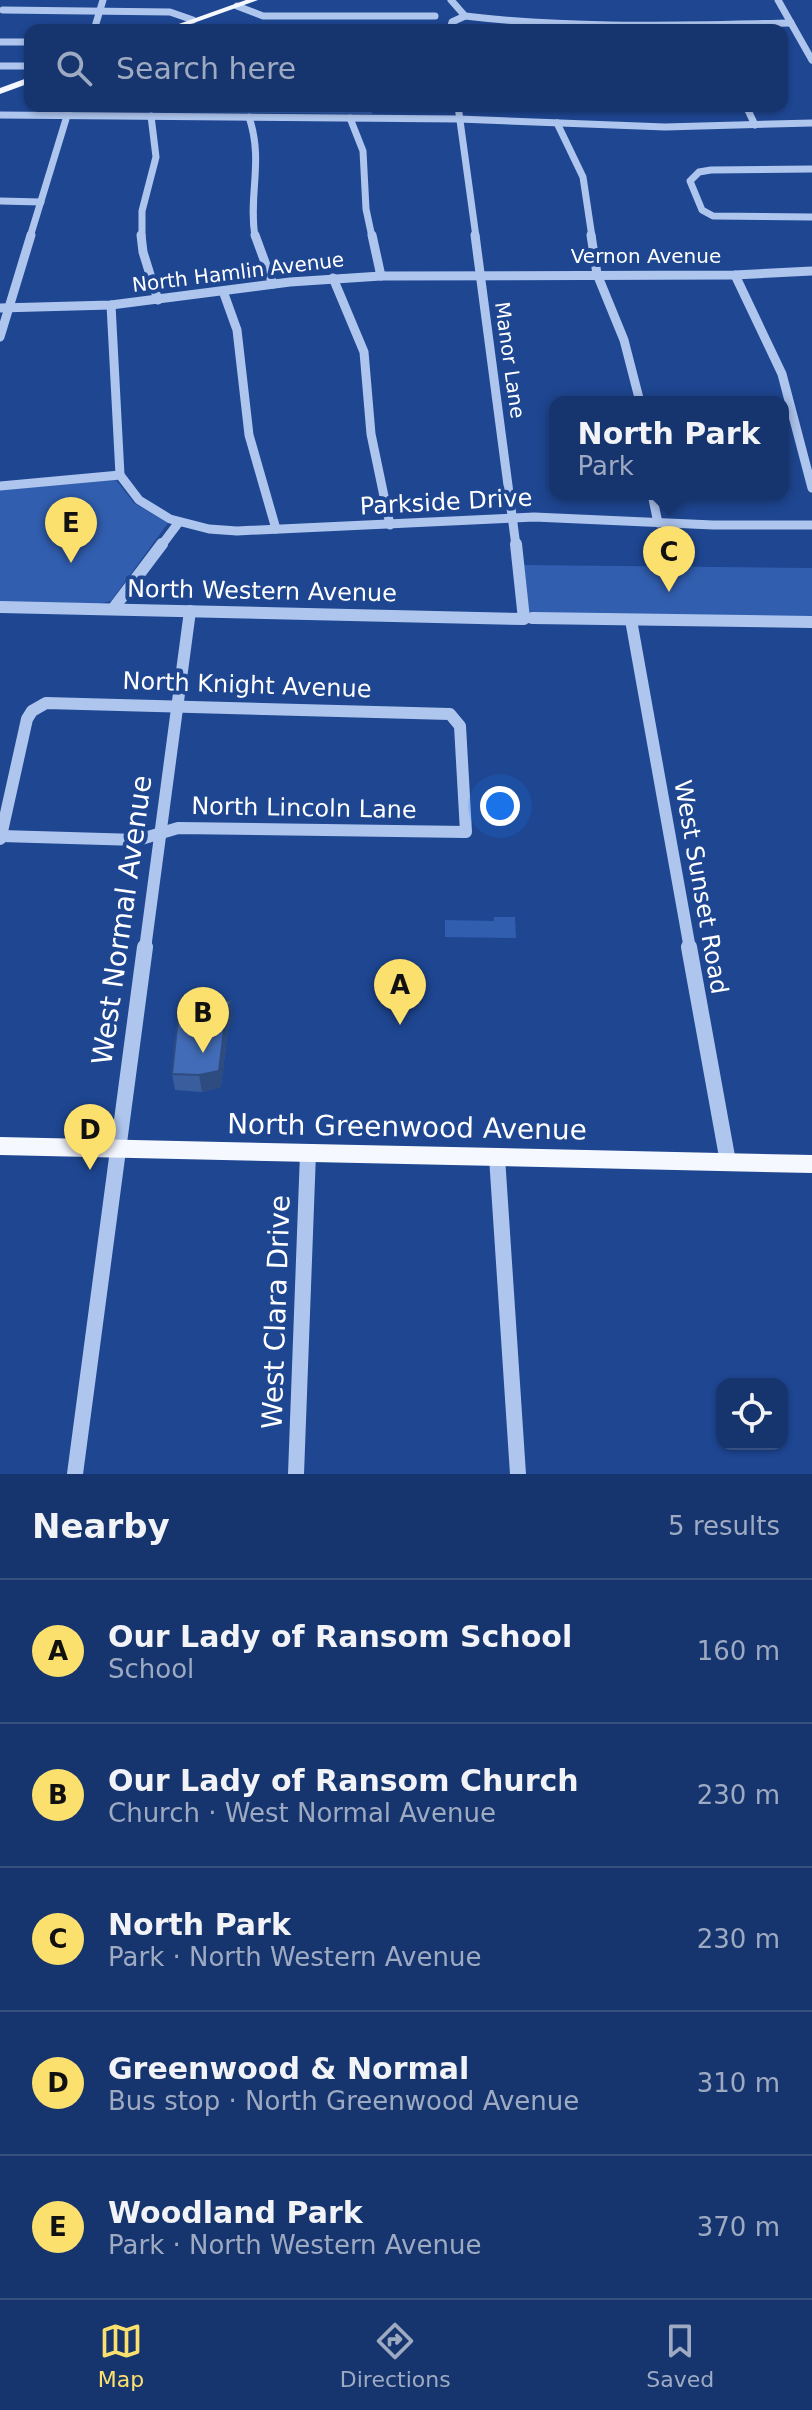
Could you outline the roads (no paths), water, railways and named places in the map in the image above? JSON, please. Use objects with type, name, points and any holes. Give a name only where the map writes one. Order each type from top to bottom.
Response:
[{"type":"main road","points":[[182,24],[254,0]]},
{"type":"main road","points":[[0,91],[24,82]]},
{"type":"main road","name":"North Greenwood Avenue","points":[[0,1146],[812,1164]]},
{"type":"street","points":[[8,0],[2,14],[101,10],[170,12],[193,20]]},
{"type":"street","points":[[96,24],[103,0]]},
{"type":"street","points":[[451,0],[465,16]]},
{"type":"street","points":[[778,0],[812,60]]},
{"type":"street","points":[[237,6],[263,16],[435,16]]},
{"type":"street","points":[[452,24],[465,16],[549,24]]},
{"type":"street","points":[[778,24],[791,23]]},
{"type":"street","points":[[0,42],[24,42]]},
{"type":"street","points":[[0,66],[24,66]]},
{"type":"street","points":[[0,115],[52,112]]},
{"type":"street","points":[[0,337],[4,308],[69,112]]},
{"type":"street","points":[[85,112],[151,116],[557,123],[812,123]]},
{"type":"street","name":"Manor Lane","points":[[458,112],[528,618]]},
{"type":"street","points":[[749,112],[755,125]]},
{"type":"street","points":[[151,116],[156,157],[142,211],[141,231],[143,252],[158,300]]},
{"type":"street","points":[[249,117],[260,159],[254,200],[254,236],[273,284]]},
{"type":"street","points":[[350,118],[363,151],[366,209],[381,276]]},
{"type":"street","points":[[557,123],[583,177],[587,226],[597,274],[624,340],[638,396]]},
{"type":"street","points":[[812,169],[699,172],[690,181],[702,210],[720,218],[812,217]]},
{"type":"street","points":[[0,201],[41,202]]},
{"type":"street","name":"Vernon Avenue","points":[[480,273],[735,275],[812,271]]},
{"type":"street","name":"North Hamlin Avenue","points":[[4,308],[111,305],[333,278],[480,273]]},
{"type":"street","points":[[735,275],[782,374],[788,396]]},
{"type":"street","points":[[333,278],[364,352],[371,434],[390,525]]},
{"type":"street","points":[[223,291],[237,330],[249,435],[276,529]]},
{"type":"street","points":[[0,486],[120,475],[111,305]]},
{"type":"street","points":[[789,401],[812,488]]},
{"type":"street","name":"Parkside Drive","points":[[120,475],[139,500],[159,514],[179,522],[223,530],[513,518],[812,525]]},
{"type":"street","points":[[653,500],[658,523]]},
{"type":"street","points":[[113,609],[179,522]]},
{"type":"street","name":"North Western Avenue","points":[[0,607],[812,622]]},
{"type":"street","name":"West Normal Avenue","points":[[75,1474],[190,611]]},
{"type":"street","name":"West Sunset Road","points":[[631,620],[728,1162]]},
{"type":"street","name":"North Knight Avenue","points":[[0,837],[27,719],[38,705],[55,702],[437,712],[454,717],[460,726],[466,832]]},
{"type":"street","name":"North Lincoln Lane","points":[[0,837],[138,840],[178,828],[466,832]]},
{"type":"street","name":"West Clara Drive","points":[[296,1474],[308,1153]]},
{"type":"street","points":[[497,1157],[518,1474]]},
{"type":"place","name":"Woodland Park","points":[[71,563]]},
{"type":"place","name":"North Park","points":[[669,592]]},
{"type":"place","name":"Our Lady of Ransom School","points":[[400,1025]]},
{"type":"place","name":"Our Lady of Ransom Church","points":[[203,1053]]},
{"type":"place","name":"Greenwood & Normal","points":[[90,1170]]}]
